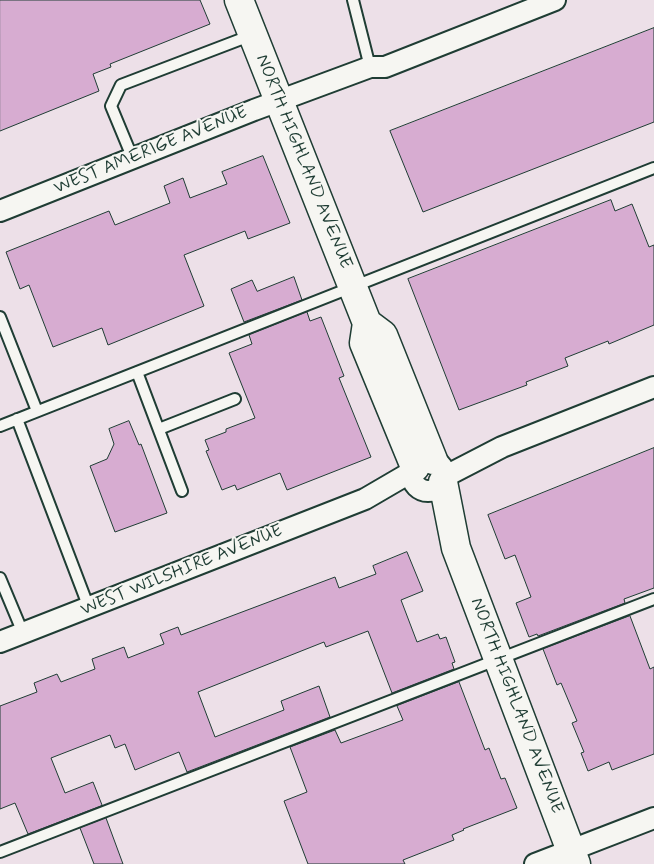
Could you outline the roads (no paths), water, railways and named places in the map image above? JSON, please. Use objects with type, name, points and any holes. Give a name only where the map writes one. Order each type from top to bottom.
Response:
[{"type":"street","name":"NORTH HIGHLAND AVENUE","points":[[239,0],[367,323],[364,343],[429,475],[497,659],[574,857]]},
{"type":"street","name":"WEST AMERIGE AVENUE","points":[[0,211],[278,101],[370,67],[386,67],[555,0]]},
{"type":"street","name":"WEST WILSHIRE AVENUE","points":[[0,642],[654,387]]},
{"type":"street","points":[[535,864],[574,857],[654,818]]},
{"type":"lane","points":[[353,0],[370,67]]},
{"type":"lane","points":[[132,159],[111,106],[121,85],[252,34]]},
{"type":"lane","points":[[0,426],[654,168]]},
{"type":"lane","points":[[0,317],[37,411]]},
{"type":"lane","points":[[137,372],[182,490]]},
{"type":"lane","points":[[159,429],[236,399]]},
{"type":"lane","points":[[17,419],[89,608]]},
{"type":"lane","points":[[0,578],[23,633]]},
{"type":"lane","points":[[0,852],[654,599]]}]
